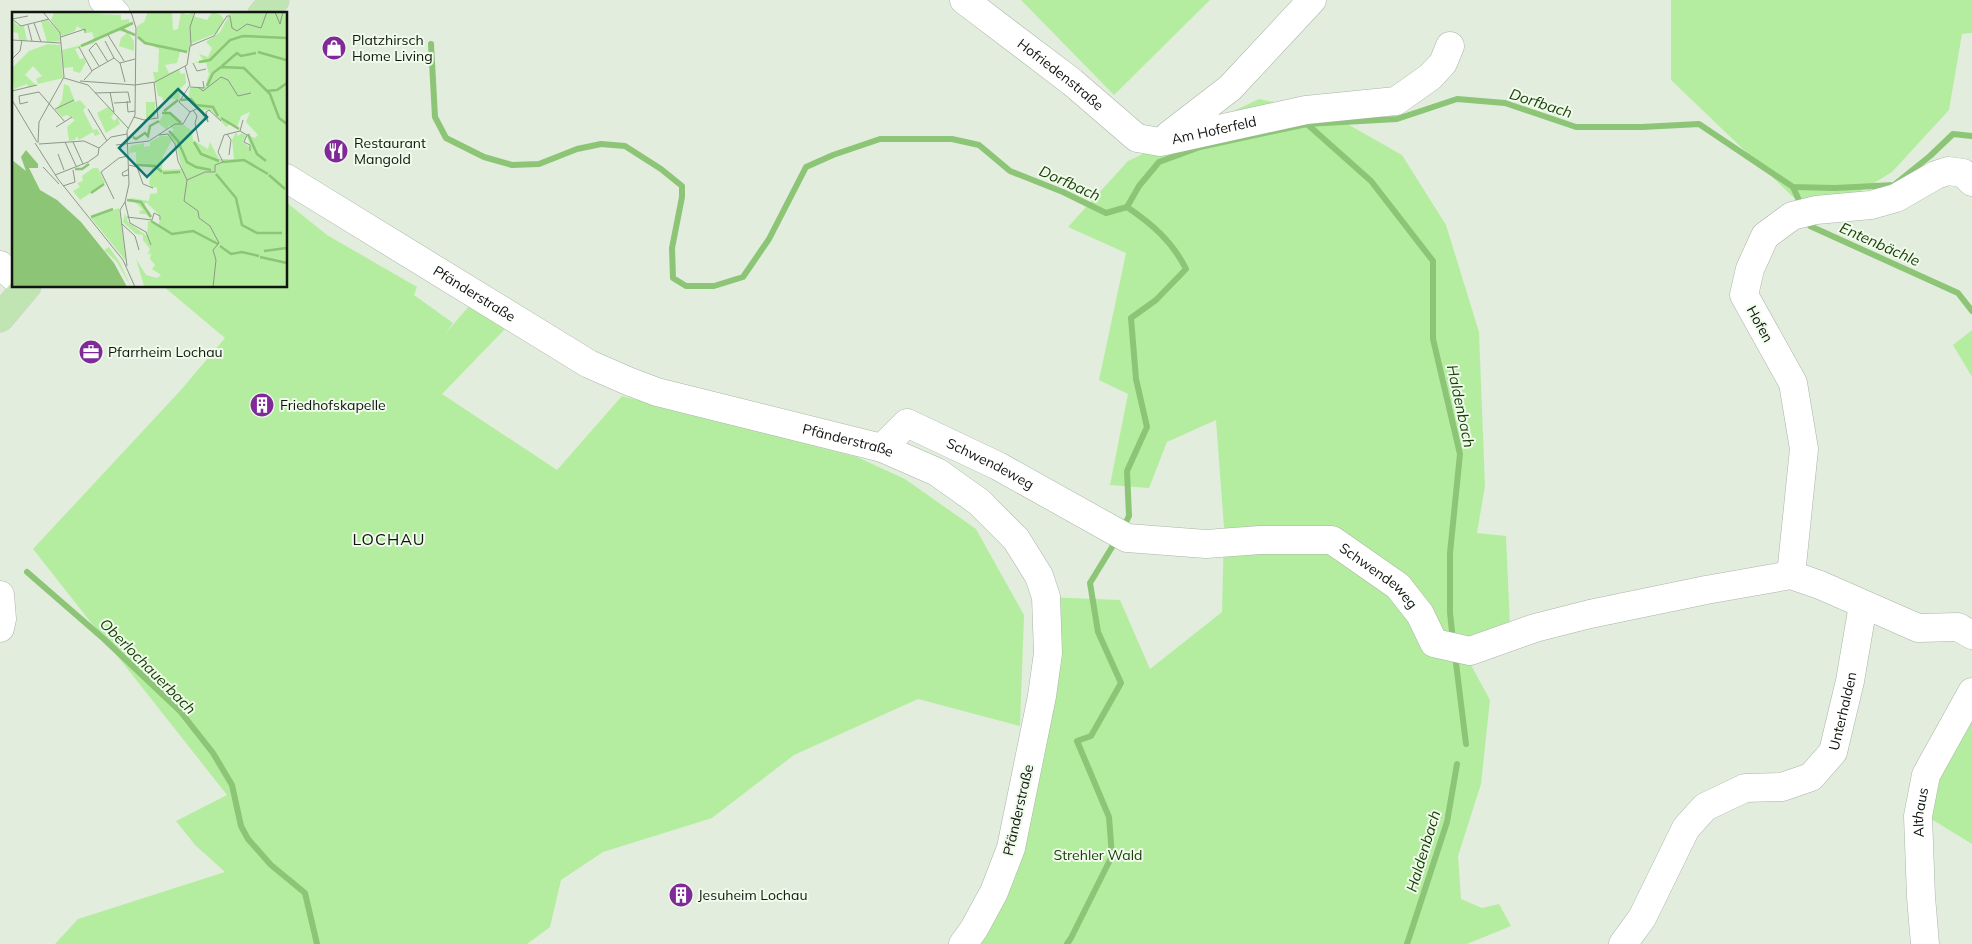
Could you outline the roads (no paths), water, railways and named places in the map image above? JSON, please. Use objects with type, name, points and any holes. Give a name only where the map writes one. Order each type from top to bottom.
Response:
[{"type":"main road","points":[[264,12],[275,0]]},
{"type":"main road","points":[[0,318],[20,288]]},
{"type":"street","points":[[102,0],[114,12]]},
{"type":"street","name":"Hofriedenstraße","points":[[964,0],[1072,82],[1137,138],[1160,142]]},
{"type":"street","name":"Am Hoferfeld","points":[[1160,142],[1230,88],[1312,0]]},
{"type":"street","name":"Am Hoferfeld","points":[[1160,142],[1306,110],[1396,101],[1430,77],[1443,63],[1450,46]]},
{"type":"street","name":"Hofen","points":[[1791,575],[1804,449],[1793,383],[1744,294],[1750,269],[1765,236],[1804,213],[1871,205],[1896,198],[1936,175],[1948,171],[1963,173],[1972,182]]},
{"type":"street","name":"Pfänderstraße","points":[[288,179],[590,364],[628,382],[657,392],[882,448],[938,472],[979,502],[1016,539],[1039,576],[1046,597],[1048,653],[1042,696],[1011,848],[994,892],[974,929],[963,944]]},
{"type":"street","points":[[0,265],[12,275]]},
{"type":"street","name":"Schwendeweg","points":[[882,448],[907,423],[998,466],[1120,533],[1206,544],[1260,540],[1332,540],[1398,586],[1420,614],[1434,643],[1470,650],[1536,628],[1590,614],[1791,575]]},
{"type":"street","points":[[1791,575],[1918,628],[1958,627],[1972,635]]},
{"type":"street","points":[[0,594],[2,607],[0,628]]},
{"type":"street","name":"Unterhalden","points":[[1623,944],[1642,918],[1686,828],[1705,807],[1745,788],[1782,787],[1812,777],[1833,752],[1850,681],[1863,605]]},
{"type":"street","name":"Althaus","points":[[1925,944],[1918,816],[1926,775],[1972,692]]},
{"type":"waterway","name":"Dorfbach","points":[[431,44],[435,117],[446,138],[484,157],[512,165],[539,164],[577,149],[601,144],[625,146],[661,169],[682,186],[682,197],[672,248],[673,278],[686,286],[714,286],[743,277],[769,239],[806,167],[833,155],[880,139],[952,139],[979,145],[1010,171],[1063,192],[1106,213],[1127,207],[1139,186],[1159,162],[1200,147],[1307,124],[1397,119],[1457,99],[1505,103],[1576,127],[1642,127],[1699,124],[1793,187],[1835,188],[1894,185],[1930,156],[1953,134],[1972,136]]},
{"type":"waterway","name":"Haldenbach","points":[[1307,124],[1371,181],[1433,261],[1433,339],[1460,454],[1450,553],[1450,613],[1453,641]]},
{"type":"waterway","name":"Entenbächle","points":[[1793,187],[1802,207]]},
{"type":"waterway","points":[[1123,528],[1129,516],[1127,471],[1147,427],[1136,379],[1131,318],[1156,300],[1186,269],[1161,234],[1127,207]]},
{"type":"waterway","name":"Entenbächle","points":[[1807,218],[1810,226],[1958,293],[1972,311]]},
{"type":"waterway","points":[[1067,944],[1112,856],[1109,817],[1077,741],[1091,736],[1121,683],[1098,632],[1090,583],[1117,539]]},
{"type":"waterway","name":"Oberlochauerbach","points":[[27,572],[104,639],[180,711],[213,753],[232,785],[241,826],[248,839],[271,865],[305,893],[317,944]]},
{"type":"waterway","name":"Haldenbach","points":[[1455,655],[1466,744]]},
{"type":"waterway","name":"Haldenbach","points":[[1407,944],[1447,822],[1457,764]]},
{"type":"place","name":"Platzhirsch Home Living","points":[[334,48]]},
{"type":"place","name":"Restaurant Mangold","points":[[336,151]]},
{"type":"place","name":"Pfarrheim Lochau","points":[[91,352]]},
{"type":"place","name":"Friedhofskapelle","points":[[262,405]]},
{"type":"place","name":"Jesuheim Lochau","points":[[681,895]]},
{"type":"district","name":"LOCHAU","points":[[389,539]]},
{"type":"park label","name":"Strehler Wald","points":[[1098,855]]}]
